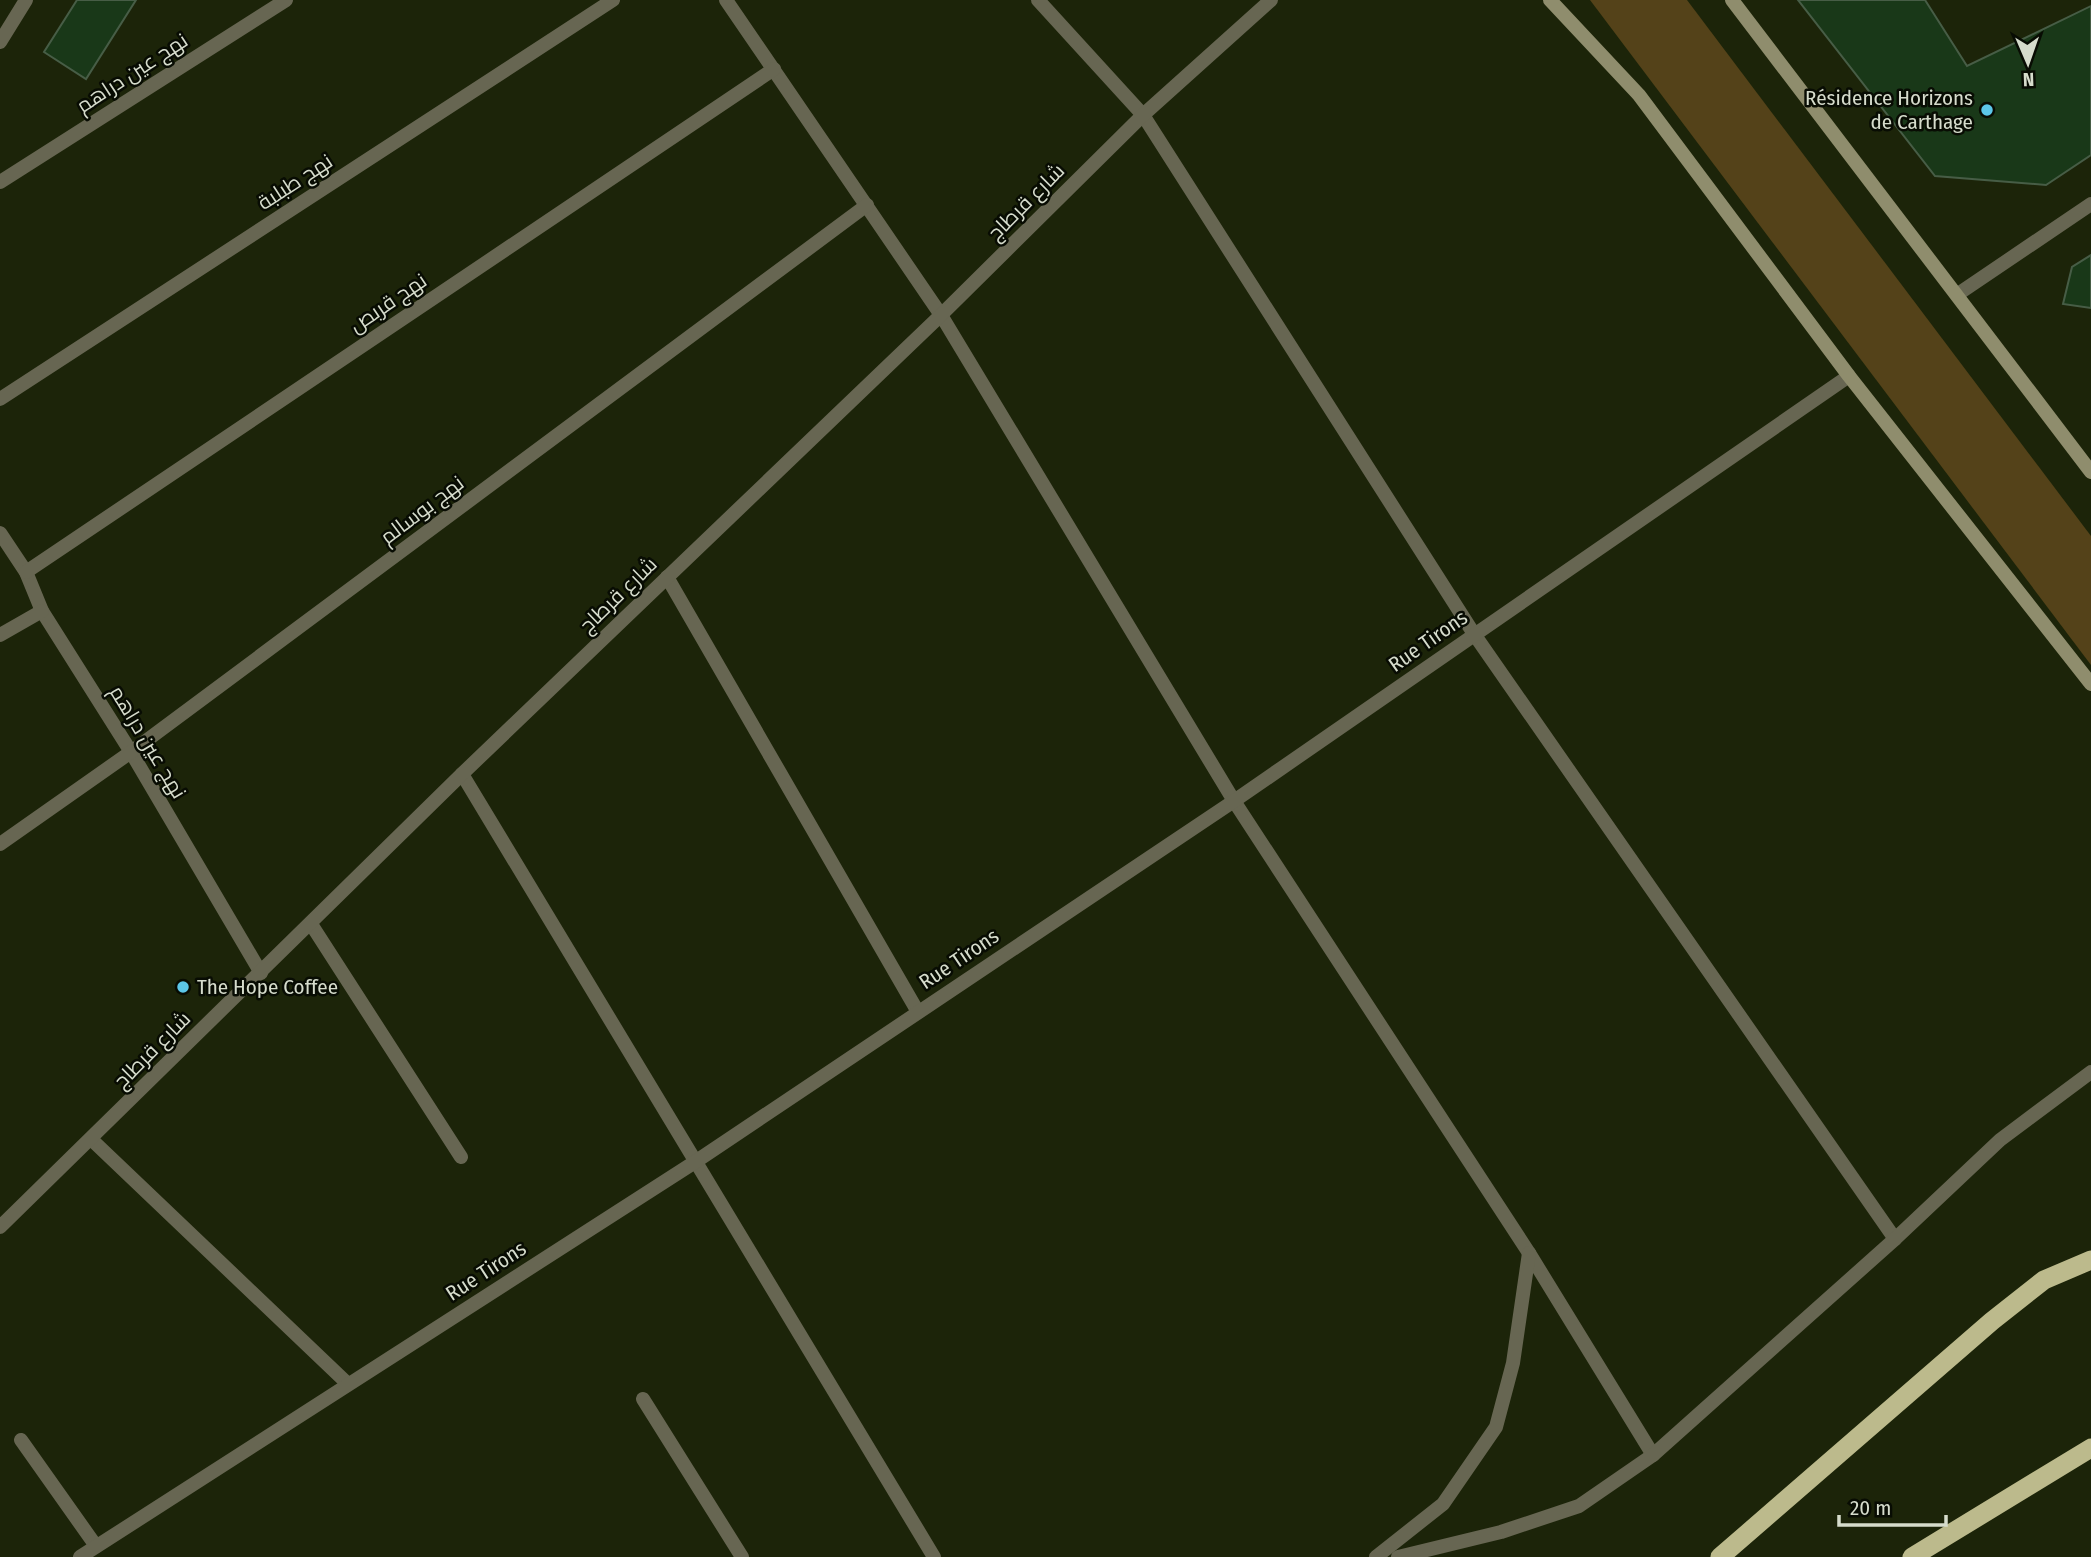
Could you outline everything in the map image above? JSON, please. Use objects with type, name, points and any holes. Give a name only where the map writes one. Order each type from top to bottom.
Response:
[{"type":"highway","points":[[1720,1557],[1992,1321],[2045,1280],[2091,1260]]},
{"type":"highway","points":[[1912,1557],[2091,1448]]},
{"type":"main road","points":[[1550,0],[1639,95],[1849,376],[2091,684]]},
{"type":"main road","points":[[1732,0],[2091,472]]},
{"type":"street","points":[[0,42],[26,0]]},
{"type":"street","name":"نهج عين دراهم","points":[[0,182],[286,0]]},
{"type":"street","name":"نهج طبلبة","points":[[0,399],[613,0]]},
{"type":"street","points":[[726,0],[941,315],[1234,801],[1529,1253],[1653,1455]]},
{"type":"street","points":[[1038,0],[1143,115],[1474,634],[1895,1239]]},
{"type":"street","name":"شارع قرطاج","points":[[0,1227],[92,1140],[462,775],[941,315],[1143,115],[1271,0]]},
{"type":"street","name":"نهج قربص","points":[[26,572],[774,69]]},
{"type":"street","points":[[1958,295],[2091,204]]},
{"type":"street","name":"نهج بوسالم","points":[[0,844],[131,752],[867,205]]},
{"type":"street","name":"Rue Tirons","points":[[80,1557],[695,1162],[1234,801],[1849,376]]},
{"type":"street","name":"نهج عين دراهم","points":[[0,533],[26,572],[42,611],[131,752],[261,973]]},
{"type":"street","points":[[667,577],[918,1012]]},
{"type":"street","points":[[0,635],[42,611]]},
{"type":"street","points":[[462,775],[934,1557]]},
{"type":"street","points":[[311,924],[461,1157]]},
{"type":"street","points":[[1398,1557],[1501,1532],[1578,1506],[1653,1455],[1895,1239],[2000,1140],[2091,1072]]},
{"type":"street","points":[[92,1140],[348,1384]]},
{"type":"street","points":[[1376,1557],[1443,1504],[1496,1427],[1513,1363],[1529,1253]]},
{"type":"street","points":[[643,1399],[742,1557]]},
{"type":"street","points":[[22,1440],[96,1546]]},
{"type":"shaded area","points":[[1590,0],[1687,0],[2091,536],[2091,665]]},
{"type":"building","points":[[77,0],[136,0],[86,79],[44,52]]},
{"type":"building","name":"Résidence Horizons de Carthage","points":[[1798,0],[1925,0],[1967,66],[2091,6],[2091,155],[2046,185],[1935,176]]},
{"type":"building","points":[[2091,255],[2091,308],[2063,304],[2072,267]]},
{"type":"place","name":"Résidence Horizons de Carthage","points":[[1987,110]]},
{"type":"place","name":"The Hope Coffee","points":[[183,987]]}]
